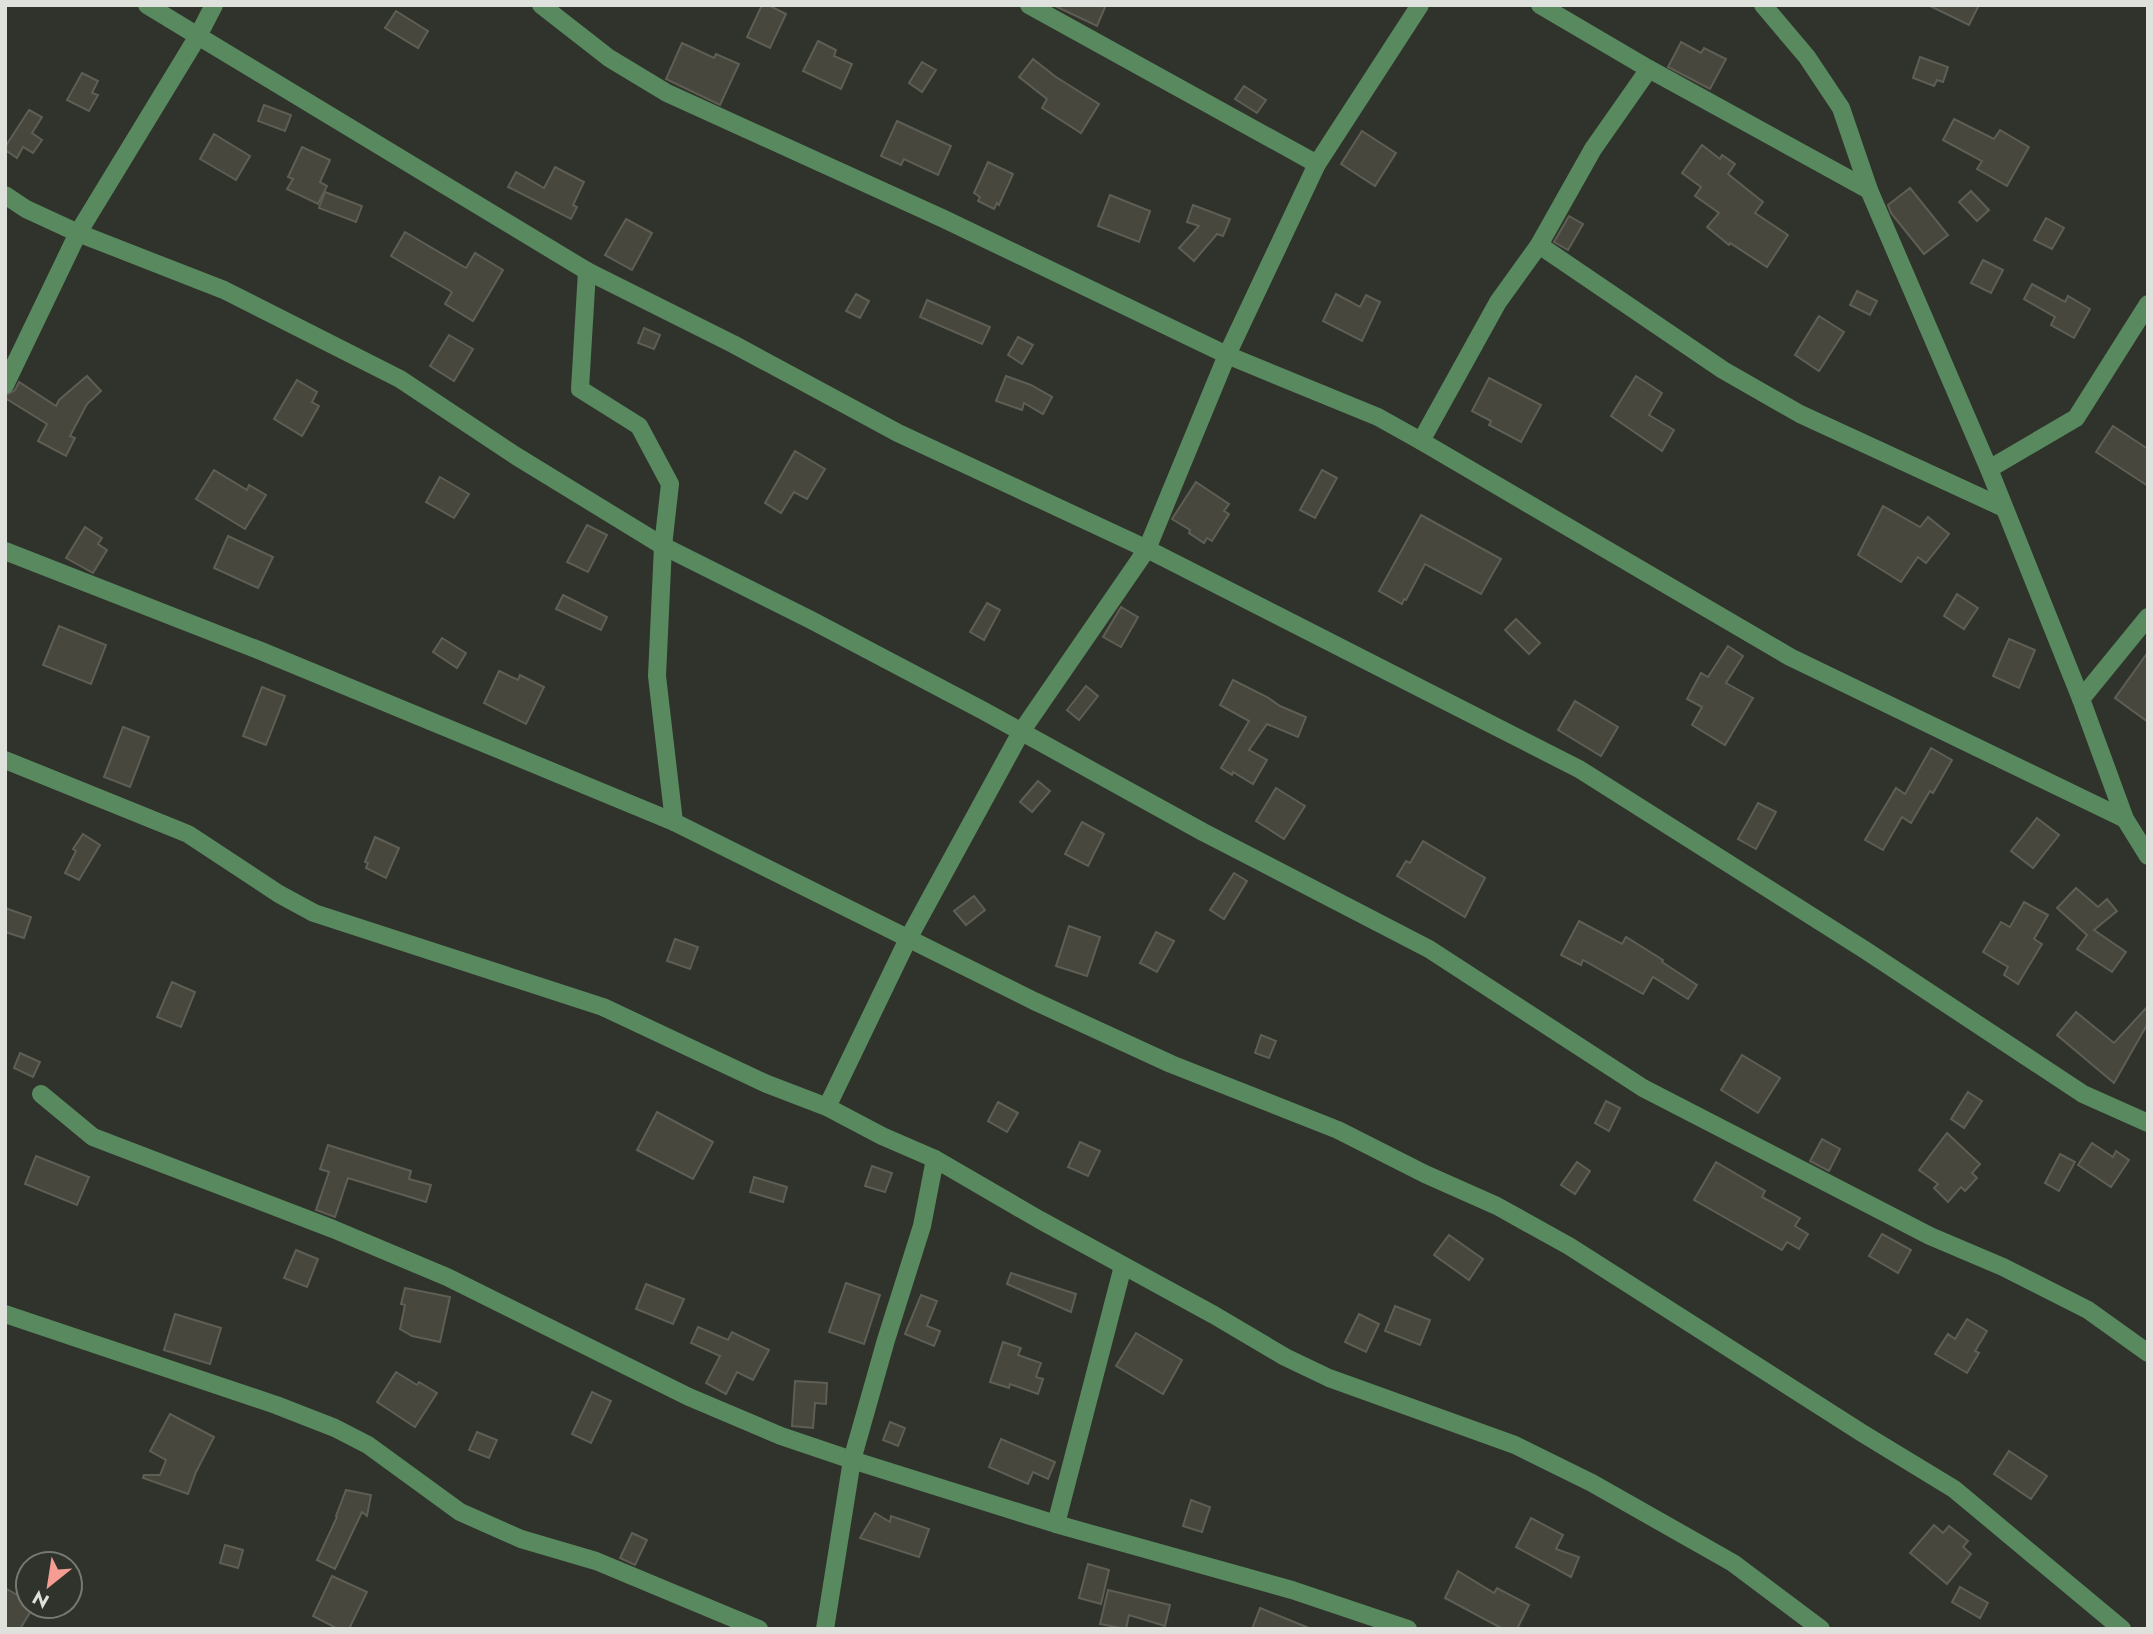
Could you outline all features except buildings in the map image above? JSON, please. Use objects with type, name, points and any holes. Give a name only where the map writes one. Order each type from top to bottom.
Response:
[{"type":"street","points":[[148,5],[587,271],[733,344],[898,433],[1147,549],[1579,769],[1865,950],[2083,1094],[2148,1123]]},
{"type":"street","points":[[5,385],[78,233],[198,36],[214,5]]},
{"type":"street","points":[[541,5],[609,58],[667,93],[944,219],[1227,355],[1378,417],[1790,657],[2125,819]]},
{"type":"street","points":[[1030,5],[1317,164]]},
{"type":"street","points":[[827,1107],[908,939],[1021,732],[1147,549],[1227,355],[1317,164],[1420,5]]},
{"type":"street","points":[[1540,5],[1649,69],[1869,190]]},
{"type":"street","points":[[1763,5],[1807,57],[1841,108],[1869,190],[1989,470],[2081,699],[2125,819],[2148,856]]},
{"type":"street","points":[[1421,441],[1498,302],[1538,245],[1593,149],[1649,69]]},
{"type":"street","points":[[5,195],[26,209],[78,233],[224,290],[400,379],[516,456],[663,546],[811,620],[1203,832],[1429,949],[1643,1088],[1930,1236],[2003,1266],[2088,1310],[2148,1353]]},
{"type":"street","points":[[1538,245],[1723,370],[1789,408],[2004,508]]},
{"type":"street","points":[[587,271],[580,389],[639,426],[670,484],[663,546],[657,676],[674,822]]},
{"type":"street","points":[[1989,470],[2076,418],[2148,304]]},
{"type":"street","points":[[5,551],[274,657],[674,822],[1034,1001],[1171,1064],[1338,1130],[1425,1174],[1497,1206],[1569,1246],[1954,1489],[2122,1629]]},
{"type":"street","points":[[2081,699],[2148,617]]},
{"type":"street","points":[[5,760],[188,835],[279,894],[314,913],[603,1007],[936,1159],[1285,1357],[1329,1378],[1515,1445],[1592,1483],[1733,1563],[1821,1629]]},
{"type":"street","points":[[41,1094],[93,1137],[333,1229],[447,1277],[689,1397],[781,1436],[1056,1524],[1292,1590],[1408,1629]]},
{"type":"street","points":[[825,1629],[852,1460],[922,1226],[936,1159]]},
{"type":"street","points":[[1056,1524],[1123,1266]]},
{"type":"street","points":[[5,1314],[276,1405],[335,1428],[368,1445],[460,1513],[521,1539],[596,1561],[759,1629]]}]
